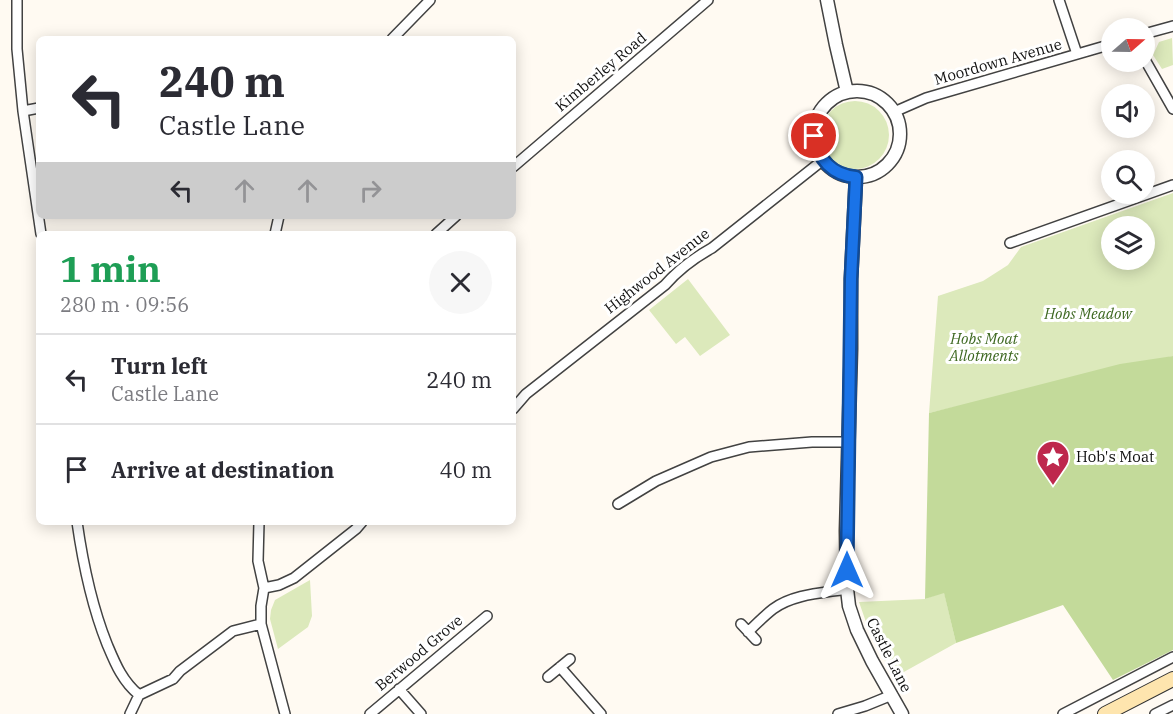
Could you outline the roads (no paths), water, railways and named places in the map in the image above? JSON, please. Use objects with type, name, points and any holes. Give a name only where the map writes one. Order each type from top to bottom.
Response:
[{"type":"main road","points":[[1105,714],[1173,679]]},
{"type":"street","points":[[17,0],[17,49],[36,200]]},
{"type":"street","points":[[395,36],[430,0]]},
{"type":"street","name":"Kimberley Road","points":[[516,164],[708,0]]},
{"type":"street","points":[[827,0],[847,92]]},
{"type":"street","points":[[1059,0],[1077,54]]},
{"type":"street","points":[[1155,31],[1173,26]]},
{"type":"street","name":"Moordown Avenue","points":[[894,112],[926,98],[1101,47]]},
{"type":"street","points":[[1152,72],[1173,109]]},
{"type":"street","points":[[856,91],[877,96],[894,112],[899,128],[899,143],[894,155],[882,169],[872,174],[856,177],[838,173],[823,160],[816,147],[815,122],[821,110],[832,99],[847,92],[856,91]]},
{"type":"street","points":[[23,111],[36,109]]},
{"type":"street","name":"Highwood Avenue","points":[[516,406],[526,394],[665,285],[694,258],[712,248],[823,160]]},
{"type":"street","name":"Castle Lane","points":[[856,177],[851,279],[847,589],[849,606],[857,630],[902,714]]},
{"type":"street","points":[[1010,243],[1173,185]]},
{"type":"street","points":[[439,231],[453,219]]},
{"type":"street","points":[[618,504],[656,481],[711,457],[749,447],[812,442],[849,442]]},
{"type":"street","points":[[77,525],[82,558],[96,616],[120,672],[130,688],[139,695]]},
{"type":"street","points":[[259,525],[258,561],[264,588],[261,624],[285,714]]},
{"type":"street","points":[[264,588],[279,585],[294,578],[359,525]]},
{"type":"street","points":[[748,632],[774,608],[788,601],[847,589]]},
{"type":"street","name":"Berwood Grove","points":[[370,714],[487,616]]},
{"type":"street","points":[[130,714],[139,695],[173,679],[180,671],[233,632],[261,624]]},
{"type":"street","points":[[741,624],[756,640]]},
{"type":"street","points":[[1063,714],[1173,657]]},
{"type":"street","points":[[548,677],[570,658]]},
{"type":"street","points":[[560,667],[601,714]]},
{"type":"street","points":[[399,689],[421,714]]},
{"type":"street","points":[[838,714],[892,695]]},
{"type":"street","points":[[1155,714],[1173,705]]},
{"type":"place","name":"Hob's Moat","points":[[1053,486]]},
{"type":"park label","name":"Hobs Meadow","points":[[1088,314]]},
{"type":"park label","name":"Hobs Moat Allotments","points":[[984,348]]}]
